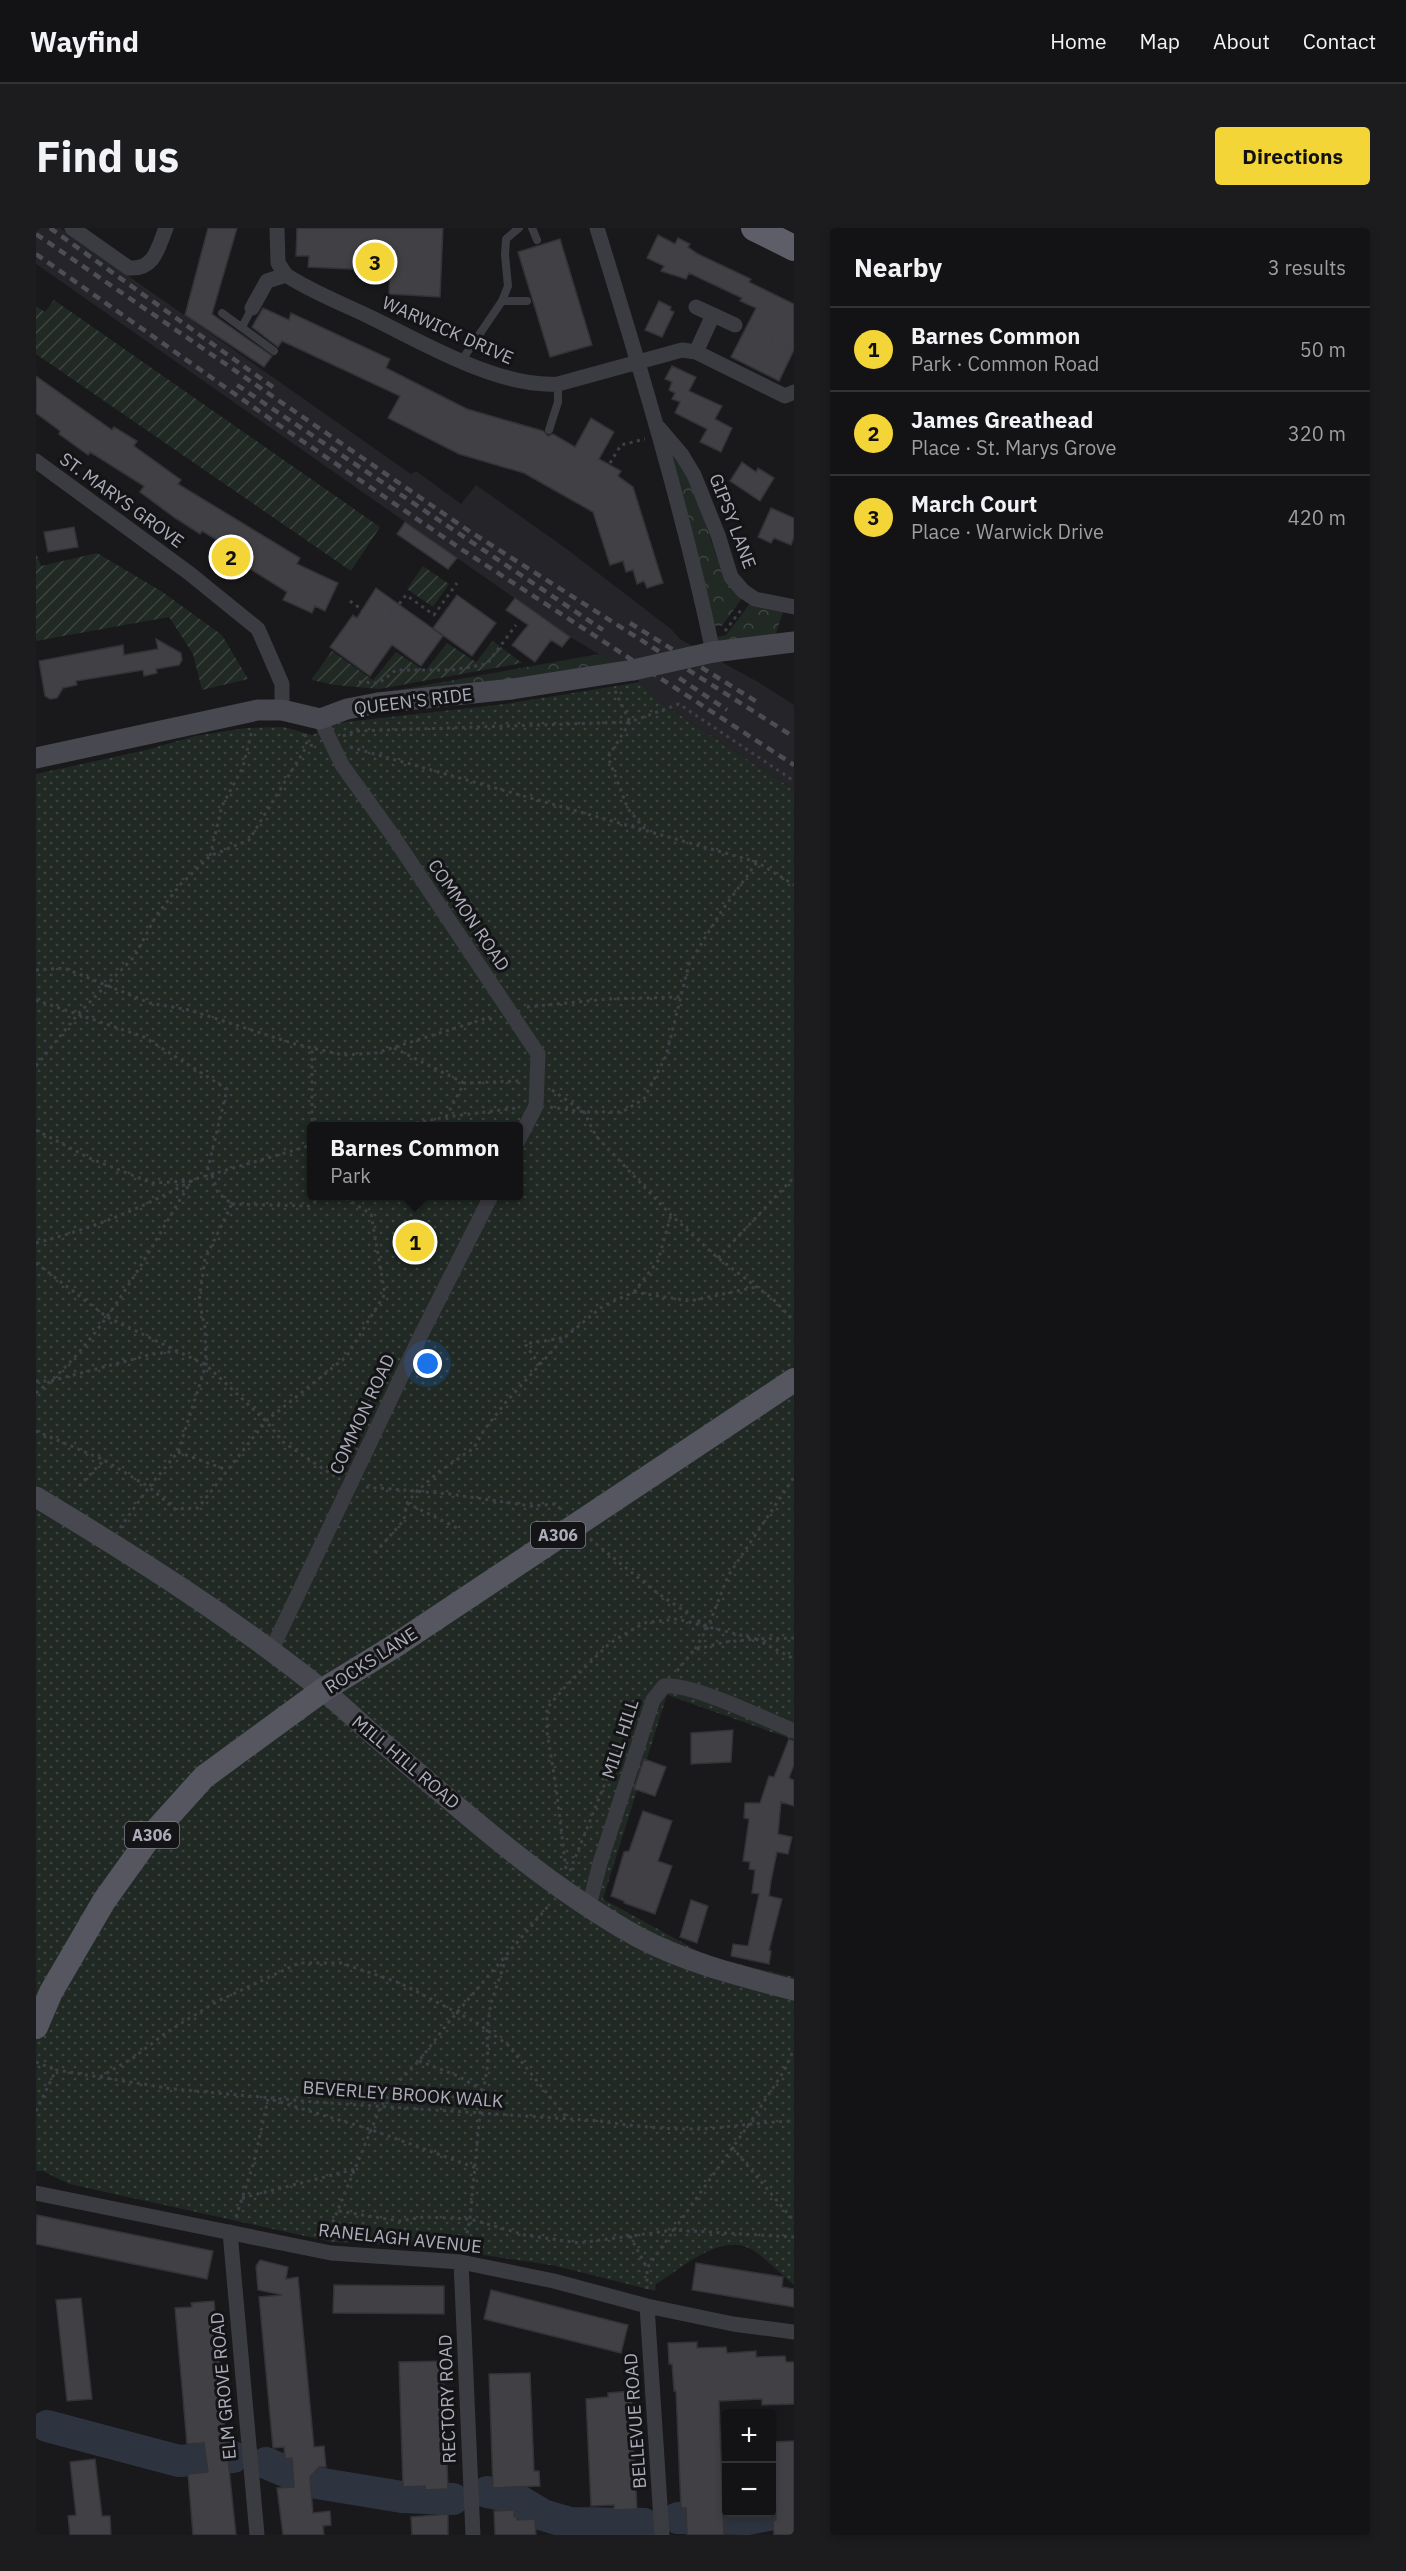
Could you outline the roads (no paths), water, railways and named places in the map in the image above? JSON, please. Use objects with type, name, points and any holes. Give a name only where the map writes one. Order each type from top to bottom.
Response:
[{"type":"highway","points":[[754,228],[794,248]]},
{"type":"main road","name":"QUEEN'S RIDE","points":[[320,719],[347,709],[378,703],[571,681],[713,652],[794,642]]},
{"type":"main road","points":[[36,758],[258,710],[282,710],[320,719]]},
{"type":"main road","name":"ROCKS LANE","points":[[36,2026],[51,1992],[104,1901],[149,1838],[204,1777],[323,1690],[393,1647],[794,1380]]},
{"type":"main road","name":"MILL HILL ROAD","points":[[36,1497],[217,1610],[323,1690],[529,1864],[565,1883],[588,1906],[639,1937],[702,1965],[794,1990]]},
{"type":"street","points":[[72,228],[129,268],[140,269],[152,261],[166,228]]},
{"type":"street","points":[[252,308],[267,281],[286,275],[278,263],[277,228]]},
{"type":"street","name":"GIPSY LANE","points":[[597,228],[654,422],[713,652]]},
{"type":"street","name":"WARWICK DRIVE","points":[[286,275],[304,287],[462,360],[511,380],[539,386],[558,384],[682,350],[696,352]]},
{"type":"street","points":[[696,307],[735,325]]},
{"type":"street","points":[[713,315],[696,352],[785,396],[794,392]]},
{"type":"street","name":"GIPSY LANE","points":[[654,422],[682,455],[694,475],[718,536],[731,578],[751,596],[794,607]]},
{"type":"street","name":"ST. MARYS GROVE","points":[[36,461],[204,584],[258,629],[282,684],[282,710]]},
{"type":"street","name":"COMMON ROAD","points":[[320,719],[342,765],[393,836],[538,1054],[536,1106],[523,1133]]},
{"type":"street","name":"COMMON ROAD","points":[[272,1651],[420,1337],[489,1200]]},
{"type":"street","name":"MILL HILL","points":[[588,1906],[652,1700],[664,1686],[678,1686],[709,1696],[794,1731]]},
{"type":"street","name":"RANELAGH AVENUE","points":[[36,2193],[320,2251],[461,2262],[555,2281],[647,2306],[733,2324],[794,2332]]},
{"type":"street","name":"ELM GROVE ROAD","points":[[230,2232],[257,2535]]},
{"type":"street","name":"RECTORY ROAD","points":[[461,2262],[472,2535]]},
{"type":"street","name":"BELLEVUE ROAD","points":[[647,2306],[662,2535]]},
{"type":"lane","points":[[462,360],[502,301],[508,286],[506,239],[519,228]]},
{"type":"lane","points":[[532,228],[537,240]]},
{"type":"lane","points":[[502,301],[527,301]]},
{"type":"lane","points":[[242,327],[252,308]]},
{"type":"lane","points":[[222,313],[274,351]]},
{"type":"lane","points":[[549,430],[558,402],[558,384]]},
{"type":"waterway","points":[[47,2426],[179,2461],[233,2457]]},
{"type":"waterway","points":[[266,2463],[311,2482],[402,2497],[453,2499]]},
{"type":"waterway","points":[[487,2492],[513,2497],[543,2515],[570,2523],[644,2524]]},
{"type":"waterway","points":[[678,2518],[748,2519],[794,2510]]},
{"type":"railway","points":[[50,228],[277,390]]},
{"type":"railway","points":[[36,234],[469,531],[794,737]]},
{"type":"railway","points":[[36,254],[276,423],[461,549],[794,765]]},
{"type":"railway","points":[[237,385],[603,630]]},
{"type":"railway","points":[[630,623],[757,702]]},
{"type":"railway","points":[[679,678],[727,710]]},
{"type":"place","name":"March Court","points":[[375,262]]},
{"type":"place","name":"James Greathead","points":[[231,557]]},
{"type":"place","name":"Barnes Common","points":[[415,1242]]}]
